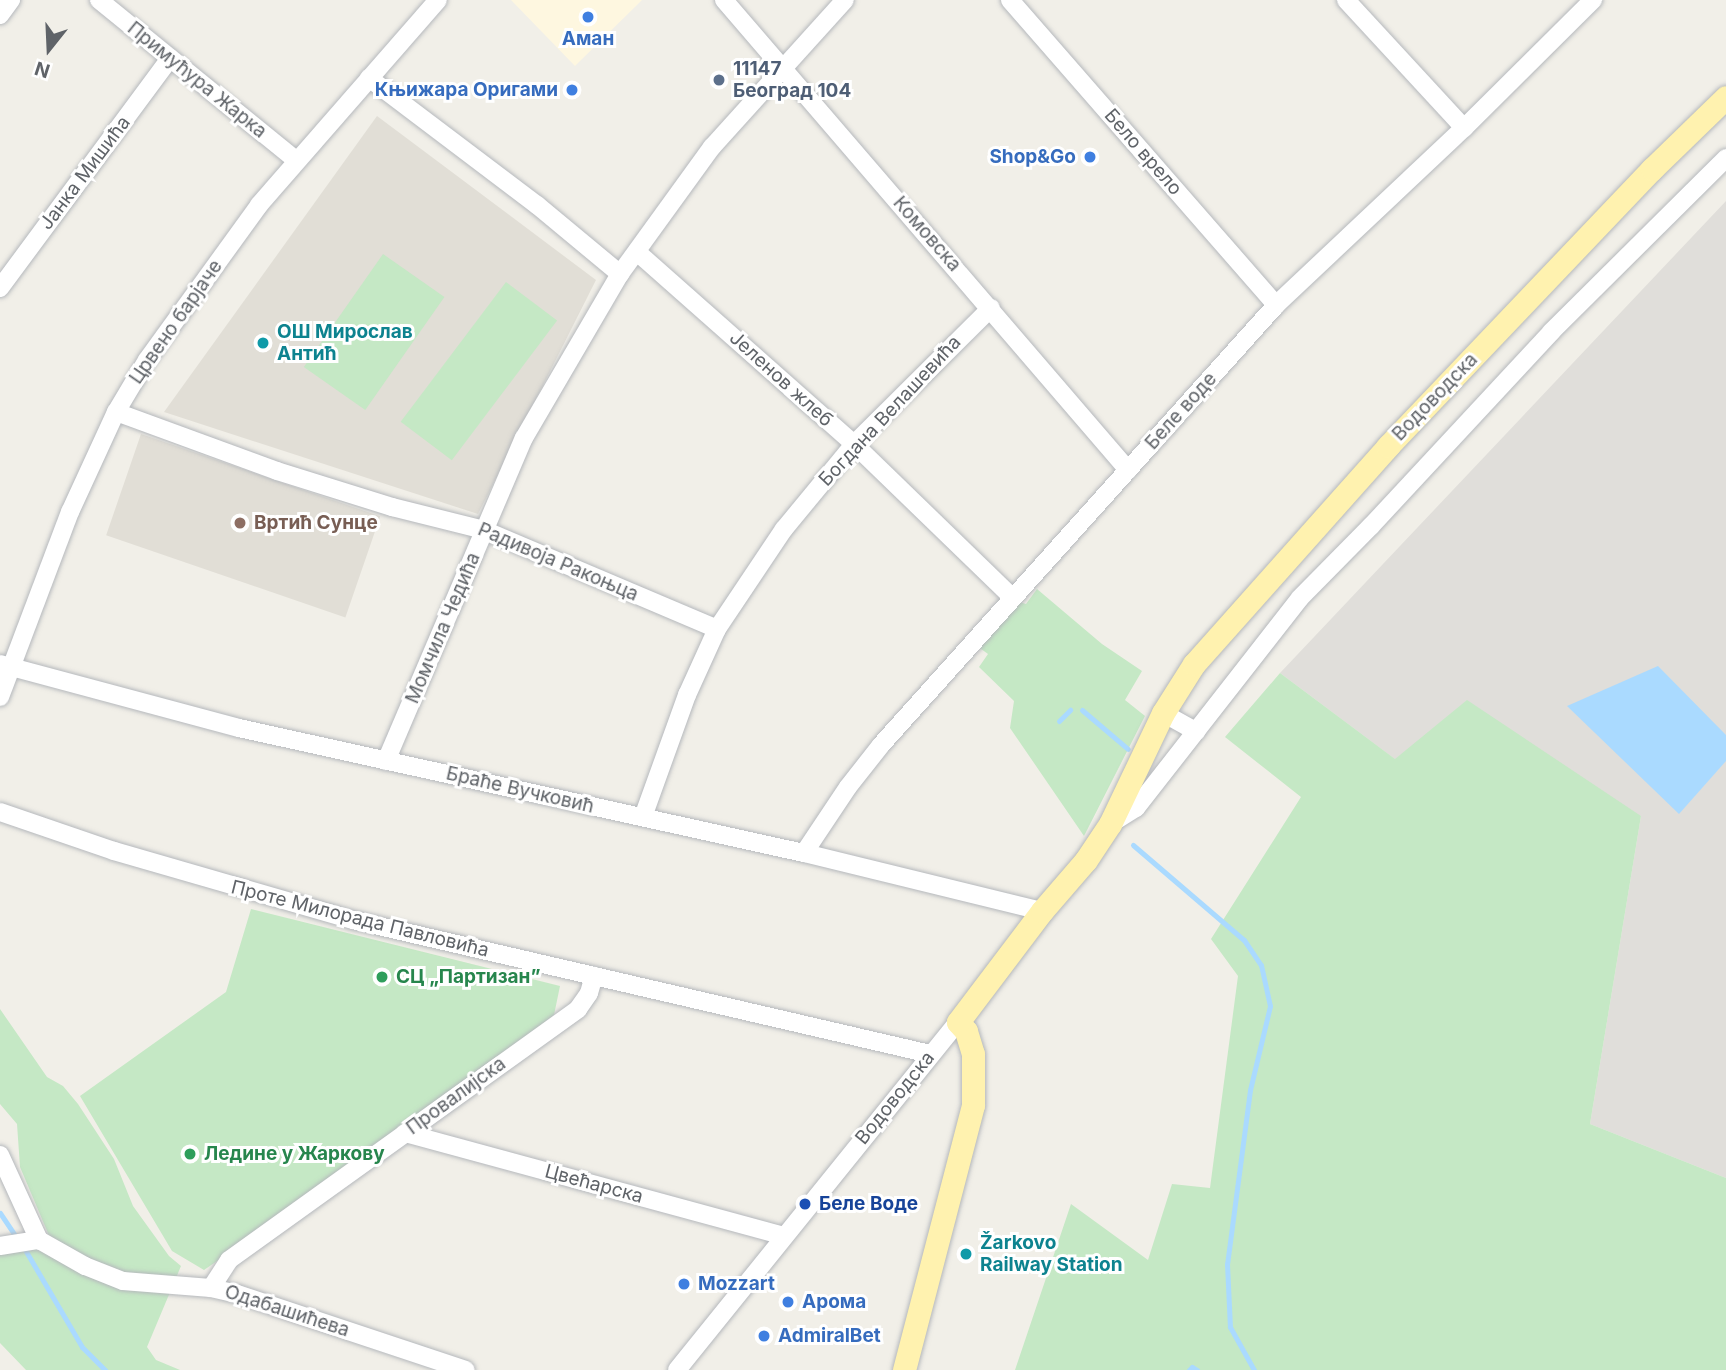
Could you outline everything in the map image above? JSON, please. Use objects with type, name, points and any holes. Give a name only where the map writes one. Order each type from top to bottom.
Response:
[{"type":"main road","name":"Водоводска","points":[[958,1022],[1042,911],[1086,860],[1110,824],[1163,713],[1194,664],[1308,532],[1652,169],[1726,97]]},
{"type":"main road","points":[[904,1370],[973,1105],[973,1054],[967,1031],[958,1022]]},
{"type":"street","points":[[0,15],[12,0]]},
{"type":"street","name":"Примућура Жарка","points":[[99,0],[296,160]]},
{"type":"street","name":"Црвено барјаче","points":[[0,697],[5,665],[65,524],[116,412],[168,328],[259,205],[296,160],[438,0]]},
{"type":"street","name":"Комовска","points":[[724,0],[1128,470]]},
{"type":"street","name":"Момчила Чедића","points":[[386,761],[524,438],[620,274],[712,146],[780,68],[845,0]]},
{"type":"street","name":"Бело врело","points":[[1010,0],[1276,305]]},
{"type":"street","points":[[1346,0],[1465,128]]},
{"type":"street","name":"Беле воде","points":[[804,853],[848,787],[881,745],[1276,305],[1465,128],[1593,0]]},
{"type":"street","name":"Јанка Мишића","points":[[0,288],[170,58]]},
{"type":"street","points":[[369,78],[537,205],[620,274]]},
{"type":"street","name":"Водоводска","points":[[1110,824],[1136,808],[1300,598],[1371,526],[1551,331],[1726,158]]},
{"type":"street","name":"Јеленов жлеб","points":[[637,252],[854,444],[1012,597]]},
{"type":"street","name":"Богдана Велашевића","points":[[643,817],[687,695],[717,629],[784,529],[854,444],[991,308]]},
{"type":"street","name":"Радивоја Ракоњца","points":[[116,412],[277,471],[411,512],[484,530],[717,629]]},
{"type":"street","name":"Браће Вучковић","points":[[5,665],[239,728],[804,853],[1042,911]]},
{"type":"street","points":[[1163,713],[1196,731]]},
{"type":"street","name":"Проте Милорада Павловића","points":[[0,812],[114,851],[354,920],[930,1054]]},
{"type":"street","name":"Провалијска","points":[[211,1288],[229,1260],[578,1009],[589,993],[594,976]]},
{"type":"street","name":"Водоводска","points":[[677,1370],[958,1022]]},
{"type":"street","name":"Цвећарска","points":[[405,1133],[783,1236]]},
{"type":"street","points":[[0,1155],[36,1239],[6,1245]]},
{"type":"street","name":"Одабашићева","points":[[36,1239],[85,1266],[123,1281],[211,1288],[466,1370]]},
{"type":"shaded area","points":[[511,0],[642,0],[575,66]]},
{"type":"shaded area","points":[[377,116],[596,280],[478,514],[164,412]]},
{"type":"shaded area","points":[[1726,201],[1726,1178],[1590,1124],[1641,816],[1396,760],[1280,673]]},
{"type":"shaded area","name":"Вртић Сунце","points":[[141,434],[380,516],[345,618],[106,535]]},
{"type":"green space","points":[[383,254],[444,297],[365,410],[304,367]]},
{"type":"green space","points":[[506,282],[557,321],[452,460],[401,422]]},
{"type":"green space","points":[[1037,589],[1102,644],[1142,671],[1125,700],[1145,716],[1084,836],[1010,728],[1014,701],[979,667],[988,654],[977,646],[1016,601],[1026,604]]},
{"type":"green space","points":[[1280,673],[1395,759],[1467,700],[1641,816],[1590,1124],[1726,1178],[1726,1370],[1015,1370],[1071,1204],[1148,1260],[1172,1184],[1210,1188],[1238,976],[1211,939],[1301,797],[1225,737]]},
{"type":"green space","points":[[251,909],[560,986],[554,1015],[320,1190],[204,1270],[172,1251],[80,1096],[226,992]]},
{"type":"green space","points":[[0,1009],[47,1077],[63,1086],[78,1104],[114,1159],[133,1206],[169,1256],[181,1266],[147,1347],[156,1360],[180,1370],[26,1370],[0,1343],[0,1246],[50,1238],[20,1167],[17,1124],[0,1104]]},
{"type":"water","points":[[1658,666],[1726,735],[1726,761],[1679,814],[1567,706]]},
{"type":"waterway","points":[[1059,721],[1070,710]]},
{"type":"waterway","points":[[1082,710],[1128,749]]},
{"type":"waterway","points":[[1133,845],[1244,940],[1261,965],[1270,1006],[1250,1090],[1227,1264],[1230,1327],[1254,1370]]},
{"type":"waterway","points":[[0,1213],[18,1240]]},
{"type":"waterway","points":[[24,1248],[82,1347],[105,1370]]},
{"type":"waterway","points":[[1189,1370],[1192,1367],[1197,1370]]},
{"type":"place","name":"Аман","points":[[588,17]]},
{"type":"place","name":"11147 Београд 104","points":[[719,80]]},
{"type":"place","name":"Књижара Оригами","points":[[572,90]]},
{"type":"place","name":"Shop&Go","points":[[1090,157]]},
{"type":"place","name":"ОШ Мирослав Антић","points":[[263,343]]},
{"type":"place","name":"Вртић Сунце","points":[[240,523]]},
{"type":"place","name":"СЦ „Партизан”","points":[[382,977]]},
{"type":"place","name":"Ледине у Жаркову","points":[[190,1154]]},
{"type":"place","name":"Беле Воде","points":[[805,1204]]},
{"type":"place","name":"Žarkovo Railway Station","points":[[966,1254]]},
{"type":"place","name":"Mozzart","points":[[684,1284]]},
{"type":"place","name":"Арома","points":[[788,1302]]},
{"type":"place","name":"AdmiralBet","points":[[764,1336]]}]
